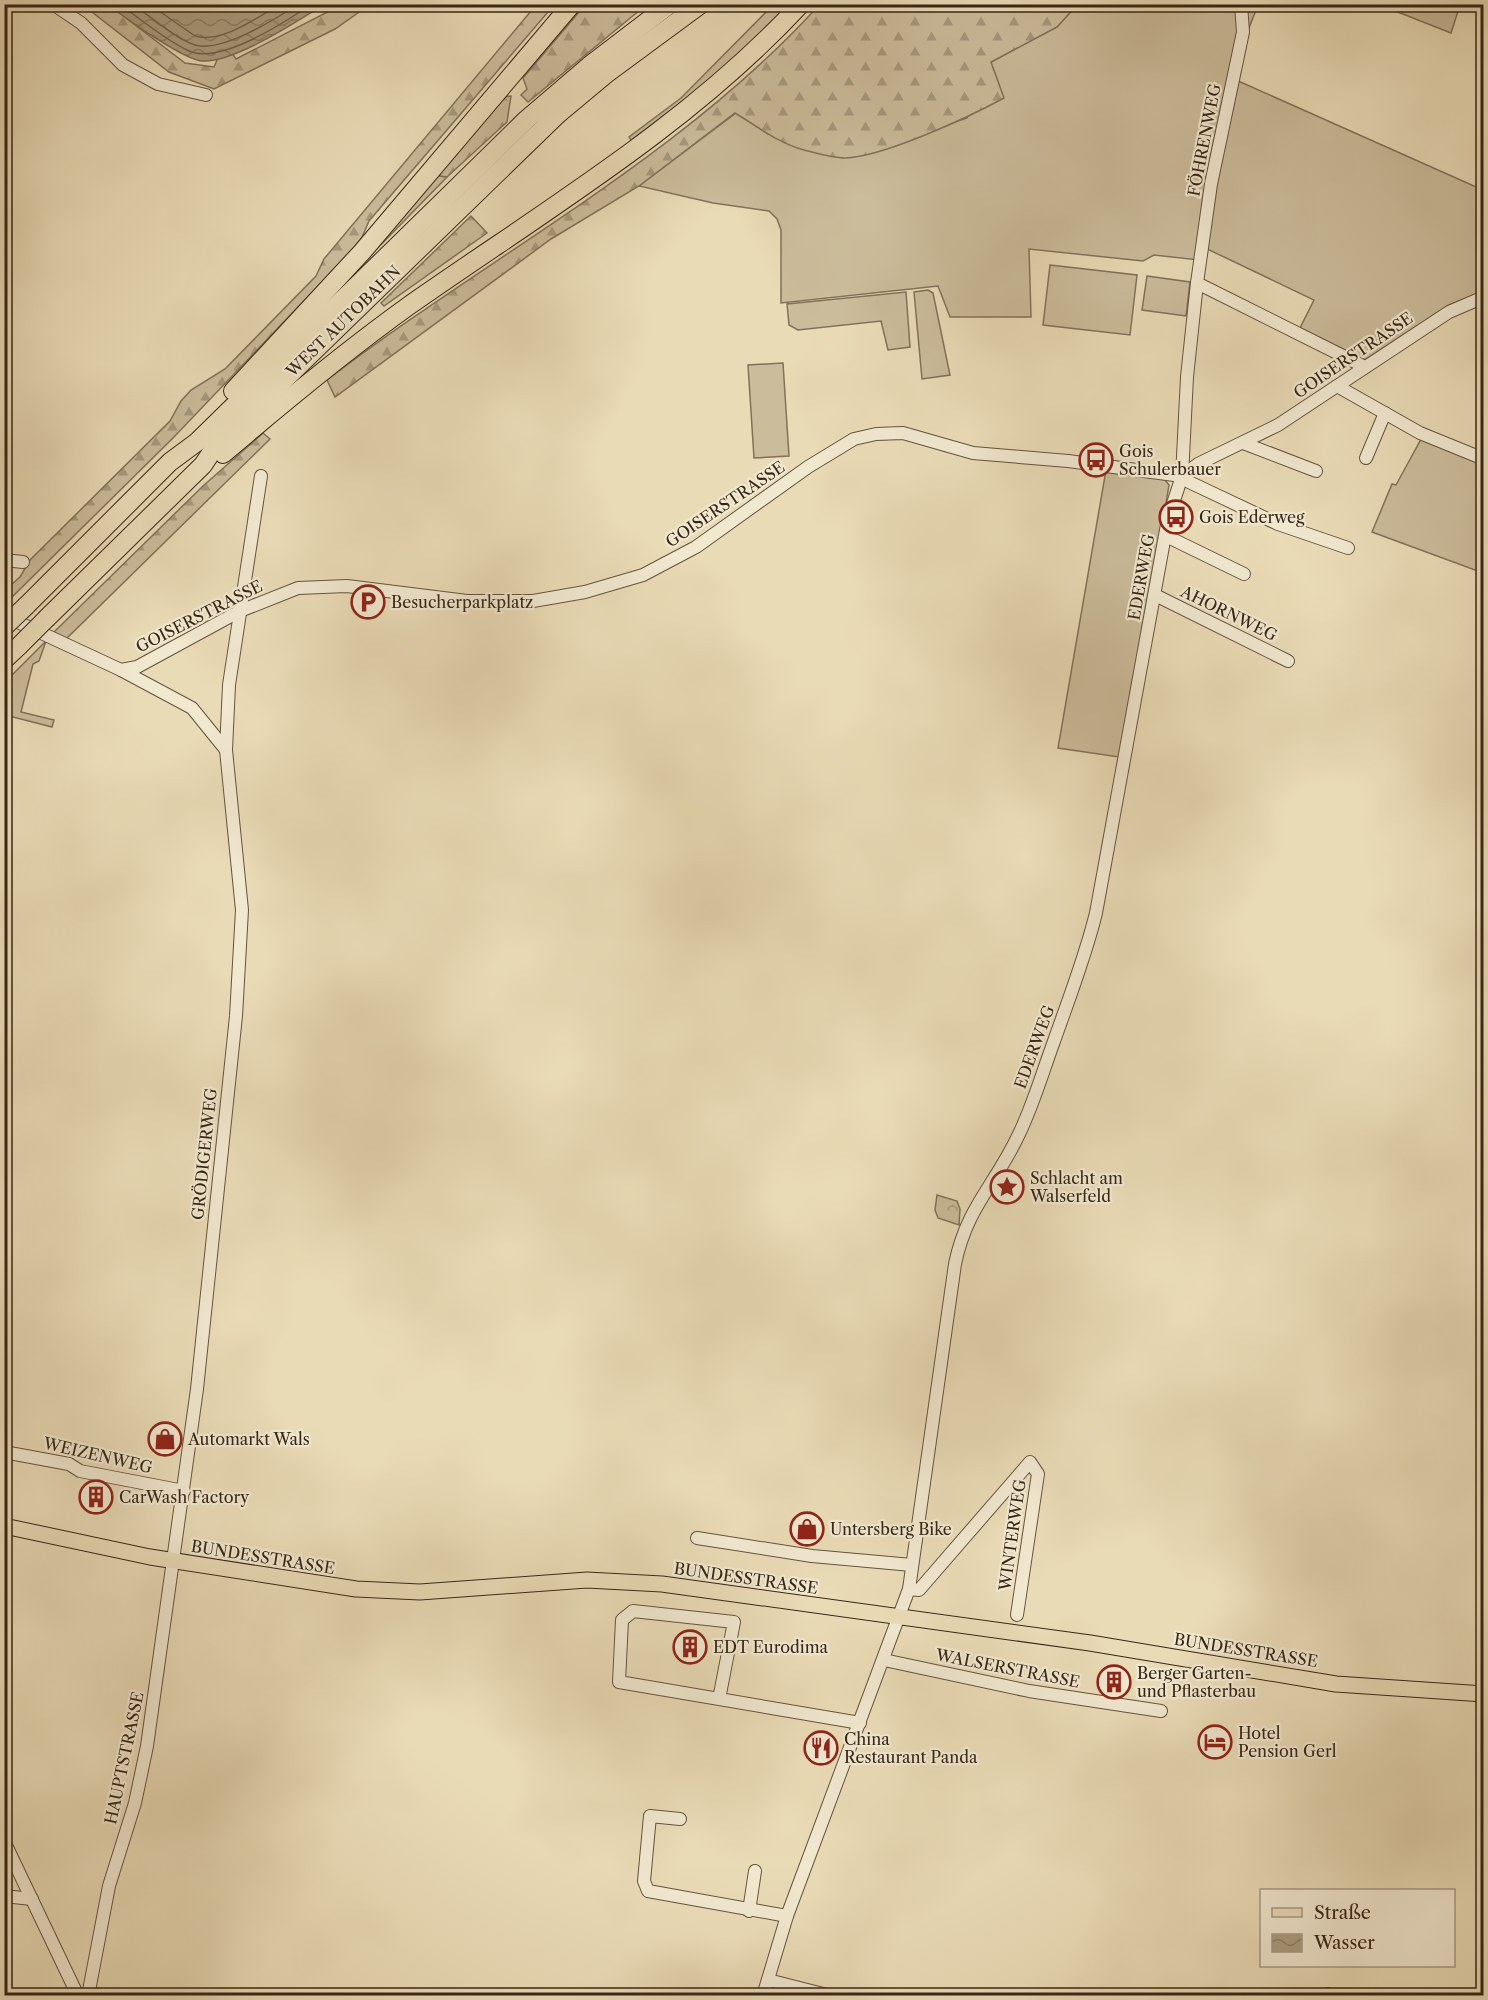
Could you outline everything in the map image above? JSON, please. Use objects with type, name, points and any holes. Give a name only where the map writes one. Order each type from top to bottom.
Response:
[{"type":"highway","points":[[170,462],[190,435],[362,252],[572,4]]},
{"type":"highway","name":"WEST AUTOBAHN","points":[[4,627],[170,462],[197,442],[527,119],[589,66],[670,4]]},
{"type":"highway","name":"WEST AUTOBAHN","points":[[4,660],[203,465],[215,447],[512,156],[606,74],[701,4]]},
{"type":"highway","points":[[203,465],[223,454],[294,393],[405,309],[645,144],[741,65],[801,4]]},
{"type":"main road","name":"BUNDESSTRASSE","points":[[4,1526],[175,1561],[311,1583],[393,1592],[587,1580],[655,1584],[1090,1643],[1336,1683],[1484,1694]]},
{"type":"street","points":[[53,4],[81,23],[123,65],[158,84],[206,96]]},
{"type":"street","name":"FÖHRENWEG","points":[[1182,476],[1187,376],[1197,283],[1211,184],[1243,32],[1241,4]]},
{"type":"street","points":[[1197,283],[1365,367]]},
{"type":"street","name":"GOISERSTRASSE","points":[[121,670],[137,667],[270,597],[310,586],[347,586],[467,601],[533,601],[585,592],[643,575],[696,547],[808,467],[854,439],[876,434],[903,434],[973,453],[1068,460],[1182,476],[1198,464],[1278,425],[1449,312],[1484,297]]},
{"type":"street","points":[[1337,386],[1420,433],[1484,459]]},
{"type":"street","points":[[1366,458],[1385,413]]},
{"type":"street","points":[[1243,443],[1316,471]]},
{"type":"street","name":"GRÖDIGERWEG","points":[[175,1561],[197,1389],[236,1016],[242,921],[226,750],[229,685],[261,476]]},
{"type":"street","points":[[1182,476],[1189,482],[1278,524],[1348,548]]},
{"type":"street","name":"EDERWEG","points":[[897,1618],[909,1589],[958,1246],[975,1205],[1012,1147],[1026,1117],[1090,938],[1173,498],[1182,476]]},
{"type":"street","points":[[1166,536],[1244,574]]},
{"type":"street","points":[[4,560],[23,562]]},
{"type":"street","name":"AHORNWEG","points":[[1155,595],[1288,661]]},
{"type":"street","points":[[4,616],[121,670],[192,708],[226,750]]},
{"type":"street","name":"WEIZENWEG","points":[[4,1452],[69,1464],[80,1471],[184,1491]]},
{"type":"street","name":"WINTERWEG","points":[[909,1589],[919,1590],[1030,1462],[1038,1473],[1017,1615]]},
{"type":"street","points":[[697,1538],[812,1556],[912,1565]]},
{"type":"street","name":"HAUPTSTRASSE","points":[[88,1995],[110,1886],[135,1803],[147,1746],[175,1561]]},
{"type":"street","points":[[719,1699],[734,1622],[633,1611],[622,1620],[619,1682],[860,1723]]},
{"type":"street","points":[[763,1995],[787,1917],[884,1660],[897,1618]]},
{"type":"street","name":"WALSERSTRASSE","points":[[884,1660],[1029,1691],[1161,1712]]},
{"type":"street","points":[[680,1819],[650,1816],[644,1881],[648,1891],[787,1917]]},
{"type":"street","points":[[4,1840],[78,1995]]},
{"type":"street","points":[[749,1911],[755,1871]]},
{"type":"street","points":[[4,1896],[32,1899]]},
{"type":"street","points":[[768,1980],[831,1995]]},
{"type":"green space","points":[[820,4],[1077,5],[1057,27],[991,62],[1004,98],[948,125],[881,151],[845,158],[814,153],[785,143],[735,113],[639,186],[551,239],[335,397],[327,380],[389,334],[646,158],[766,59]]},
{"type":"green space","points":[[1460,4],[1451,33],[1380,5]]},
{"type":"green space","points":[[83,5],[109,5],[185,63],[214,67],[222,49],[231,52],[236,59],[341,5],[369,5],[335,29],[214,89],[169,72]]},
{"type":"green space","points":[[536,5],[554,5],[369,221],[360,242],[173,438],[7,602],[4,591],[20,577],[30,560],[170,421],[181,401],[191,390],[225,369],[316,276],[324,259]]},
{"type":"green space","points":[[585,5],[646,5],[528,102],[521,95],[527,89],[523,78]]},
{"type":"green space","points":[[773,5],[789,5],[753,42],[693,93],[631,140],[629,137],[681,98]]},
{"type":"green space","points":[[1077,5],[1258,5],[1247,33],[1236,80],[1483,190],[1483,292],[1449,305],[1365,360],[1300,328],[1314,300],[1201,246],[1199,260],[1154,255],[1143,261],[1029,249],[1031,317],[950,317],[938,286],[781,303],[781,230],[777,219],[769,211],[713,203],[639,186],[736,113],[768,134],[926,132],[967,118],[991,62],[1057,27]]},
{"type":"green space","points":[[511,96],[507,122],[447,177],[440,176],[439,171],[503,97]]},
{"type":"green space","points":[[439,171],[440,176],[447,177],[367,259]]},
{"type":"green space","points":[[471,216],[487,233],[384,306],[381,303]]},
{"type":"green space","points":[[1050,265],[1137,275],[1130,335],[1043,325]]},
{"type":"green space","points":[[1147,276],[1190,282],[1186,316],[1142,310]]},
{"type":"green space","points":[[928,290],[933,293],[950,375],[922,379],[914,292]]},
{"type":"green space","points":[[906,292],[910,347],[888,350],[881,321],[798,330],[789,325],[787,304]]},
{"type":"green space","points":[[783,363],[789,456],[754,458],[748,365]]},
{"type":"green space","points":[[1425,432],[1483,456],[1483,573],[1372,532],[1392,484],[1396,485]]},
{"type":"green space","points":[[263,433],[270,439],[66,639],[54,632],[203,486]]},
{"type":"green space","points":[[1106,470],[1162,476],[1169,485],[1119,757],[1058,748]]},
{"type":"green space","points":[[46,641],[39,661],[33,664],[21,712],[54,720],[52,727],[5,715],[5,682]]},
{"type":"green space","points":[[937,1195],[957,1201],[960,1209],[959,1225],[938,1218],[935,1210]]},
{"type":"water","points":[[109,5],[323,5],[248,48],[216,60],[203,61],[170,47]]},
{"type":"place","name":"Gois Schulerbauer","points":[[1096,460]]},
{"type":"place","name":"Gois Ederweg","points":[[1176,517]]},
{"type":"place","name":"Besucherparkplatz","points":[[368,602]]},
{"type":"place","name":"Schlacht am Walserfeld","points":[[1007,1187]]},
{"type":"place","name":"Automarkt Wals","points":[[165,1439]]},
{"type":"place","name":"CarWash Factory","points":[[96,1497]]},
{"type":"place","name":"Untersberg Bike","points":[[807,1529]]},
{"type":"place","name":"EDT Eurodima","points":[[690,1647]]},
{"type":"place","name":"Berger Garten- und Pflasterbau","points":[[1114,1682]]},
{"type":"place","name":"Hotel Pension Gerl","points":[[1215,1742]]},
{"type":"place","name":"China Restaurant Panda","points":[[821,1748]]}]
